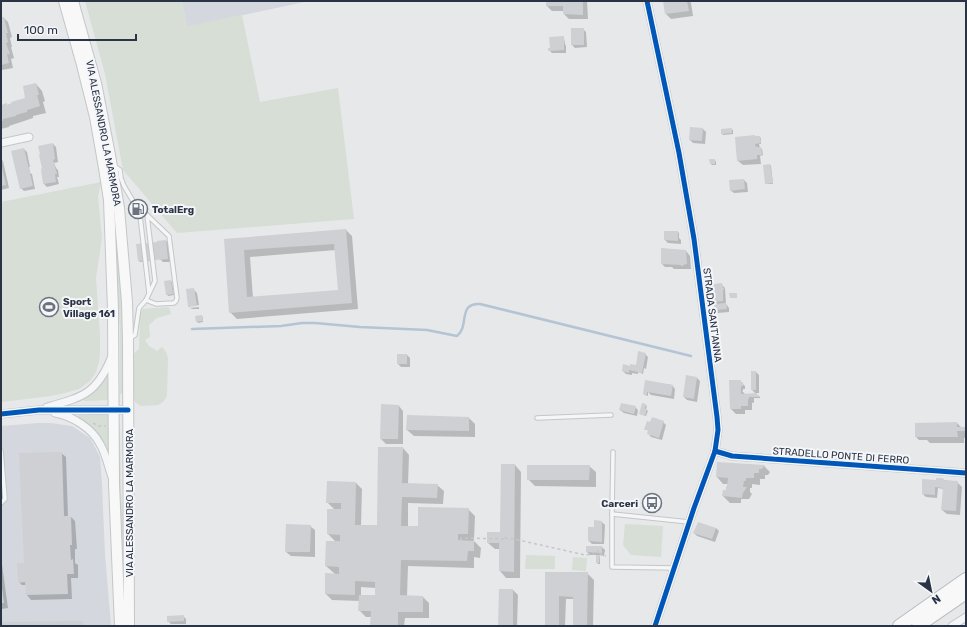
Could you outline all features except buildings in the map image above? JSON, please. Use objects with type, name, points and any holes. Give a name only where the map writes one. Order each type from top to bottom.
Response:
[{"type":"highway","points":[[899,626],[966,579]]},
{"type":"highway","points":[[918,626],[966,593]]},
{"type":"main road","name":"VIA ALESSANDRO LA MARMORA","points":[[64,1],[95,117],[104,168],[109,212],[113,308],[114,484],[120,626]]},
{"type":"main road","name":"VIA ALESSANDRO LA MARMORA","points":[[73,1],[96,84],[119,208],[127,302],[128,340],[129,626]]},
{"type":"street","name":"STRADA SANT'ANNA","points":[[647,1],[679,153],[694,239],[718,430],[715,451],[689,522],[655,626]]},
{"type":"street","points":[[1,143],[29,137]]},
{"type":"street","points":[[39,410],[81,396],[95,387],[102,378],[113,354]]},
{"type":"street","points":[[39,410],[63,414],[90,431],[100,444],[114,484]]},
{"type":"street","points":[[1,414],[39,410],[128,410]]},
{"type":"street","name":"STRADELLO PONTE DI FERRO","points":[[715,451],[732,456],[966,473]]},
{"type":"street","points":[[952,626],[966,617]]},
{"type":"lane","points":[[112,165],[120,170],[124,186],[132,201],[169,236],[177,298],[176,301],[174,303],[156,304],[146,300]]},
{"type":"lane","points":[[139,207],[149,294]]},
{"type":"lane","points":[[128,340],[135,335],[139,308],[146,300],[155,281],[147,215]]},
{"type":"lane","points":[[537,418],[611,416]]},
{"type":"lane","points":[[1,451],[4,499],[1,503]]},
{"type":"lane","points":[[613,452],[612,567],[674,568]]},
{"type":"lane","points":[[612,514],[689,522]]},
{"type":"path","points":[[80,424],[84,419],[99,426],[114,426]]},
{"type":"path","points":[[461,540],[461,538],[505,540],[505,538],[585,555],[593,554],[594,551],[598,551],[598,554],[612,556]]},
{"type":"shaded area","points":[[85,1],[182,1],[187,26],[242,15],[260,102],[338,88],[354,219],[177,233],[123,170],[105,74]]},
{"type":"shaded area","points":[[182,1],[309,1],[187,27]]},
{"type":"shaded area","name":"Sport Village 161","points":[[101,182],[98,197],[102,238],[96,278],[100,353],[96,372],[90,381],[79,389],[51,396],[1,402],[1,202]]},
{"type":"shaded area","points":[[117,232],[123,304],[123,392],[121,394],[120,327],[117,300],[115,233]]},
{"type":"shaded area","points":[[169,307],[171,314],[157,318],[149,325],[150,337],[145,340],[149,346],[157,351],[162,347],[166,352],[168,358],[167,396],[163,402],[158,405],[141,406],[135,402],[133,396],[132,355],[139,349],[140,317],[142,309]]},
{"type":"shaded area","points":[[108,372],[109,400],[84,401],[83,399],[96,390]]},
{"type":"shaded area","points":[[108,413],[107,451],[99,436],[92,428],[78,417],[78,415]]},
{"type":"shaded area","points":[[38,423],[72,426],[90,438],[100,457],[105,554],[111,626],[1,626],[1,426]]},
{"type":"shaded area","points":[[118,430],[120,430],[121,493],[124,525],[124,589],[122,590],[118,490]]},
{"type":"shaded area","points":[[625,524],[663,526],[661,557],[631,555],[623,545]]},
{"type":"shaded area","points":[[526,555],[555,556],[555,569],[525,569]]},
{"type":"shaded area","points":[[573,557],[587,558],[586,571],[572,570]]},
{"type":"waterway","points":[[192,329],[281,326],[315,323],[427,330],[457,336],[463,327],[466,311],[469,307],[480,304],[691,356]]},
{"type":"cycle path","points":[[647,1],[679,153],[694,239],[718,430],[715,451],[694,508],[655,626]]},
{"type":"cycle path","points":[[1,414],[39,410],[128,410]]},
{"type":"cycle path","points":[[715,451],[732,456],[966,473]]},
{"type":"place","name":"TotalErg","points":[[138,209]]},
{"type":"place","name":"Sport Village 161","points":[[49,307]]},
{"type":"place","name":"Carceri","points":[[652,503]]}]
